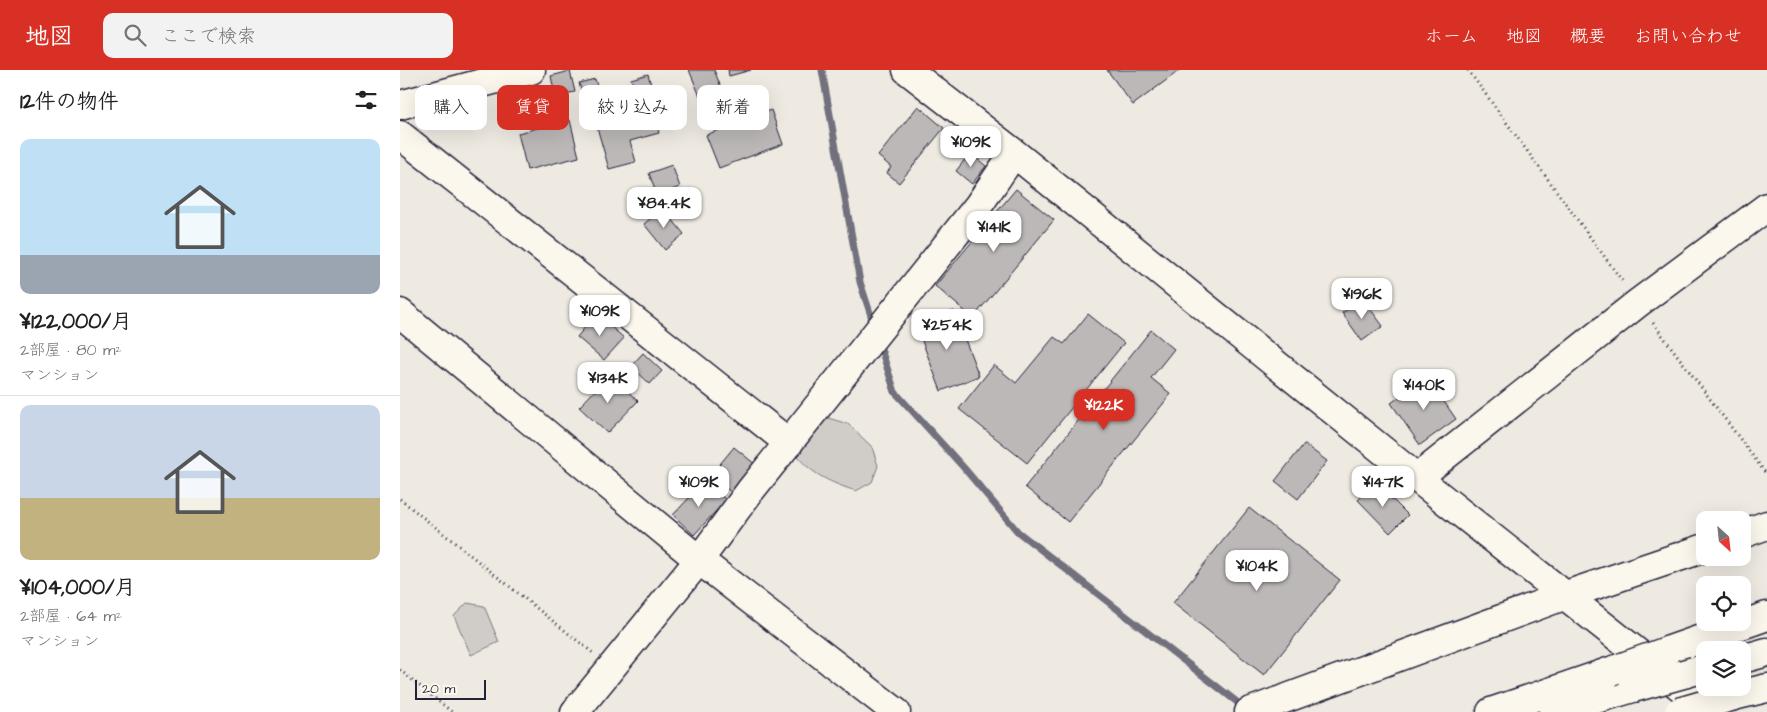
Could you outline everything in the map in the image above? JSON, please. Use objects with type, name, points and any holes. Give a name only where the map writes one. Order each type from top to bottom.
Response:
[{"type":"main road","points":[[401,101],[532,70]]},
{"type":"main road","points":[[907,70],[1014,153],[1417,478],[1712,712]]},
{"type":"main road","points":[[400,135],[788,443]]},
{"type":"main road","points":[[575,712],[699,560],[750,491],[978,206],[1014,153]]},
{"type":"main road","points":[[1417,478],[1638,302],[1767,207]]},
{"type":"main road","points":[[400,313],[699,560],[896,712]]},
{"type":"main road","points":[[1751,531],[1767,525]]},
{"type":"main road","points":[[1249,712],[1566,595],[1696,551]]},
{"type":"main road","points":[[1491,712],[1767,616]]},
{"type":"main road","points":[[1751,656],[1767,652]]},
{"type":"main road","points":[[1553,712],[1696,671]]},
{"type":"main road","points":[[1678,712],[1767,688]]},
{"type":"path","points":[[1468,70],[1767,475]]},
{"type":"path","points":[[400,499],[611,667]]},
{"type":"path","points":[[400,670],[452,712]]},
{"type":"shaded area","points":[[825,417],[848,424],[872,447],[878,466],[872,482],[856,491],[823,478],[796,455]]},
{"type":"shaded area","points":[[467,603],[484,606],[499,642],[471,655],[454,616]]},
{"type":"building","points":[[689,70],[714,70],[720,85],[697,85],[697,89]]},
{"type":"building","points":[[728,70],[751,70],[729,76]]},
{"type":"building","points":[[1107,70],[1180,70],[1133,105]]},
{"type":"building","points":[[570,71],[575,92],[569,93],[569,85],[553,85],[551,76]]},
{"type":"building","points":[[648,74],[651,85],[633,85],[631,79]]},
{"type":"building","points":[[595,79],[597,85],[580,85],[579,83]]},
{"type":"building","points":[[918,106],[944,128],[899,183],[887,173],[891,167],[878,156]]},
{"type":"building","points":[[771,110],[783,144],[719,168],[706,135],[719,130],[769,130],[769,111]]},
{"type":"building","points":[[569,120],[579,157],[527,170],[518,133],[530,130],[569,130]]},
{"type":"building","points":[[598,130],[658,130],[659,133],[630,141],[636,162],[609,169]]},
{"type":"building","points":[[970,153],[986,166],[972,184],[956,171]]},
{"type":"building","points":[[672,165],[680,187],[657,196],[649,173]]},
{"type":"building","points":[[1016,189],[1054,220],[973,318],[935,286]]},
{"type":"building","points":[[663,208],[684,234],[665,250],[644,224]]},
{"type":"building","points":[[1363,299],[1383,326],[1362,341],[1342,313]]},
{"type":"building","points":[[954,311],[979,376],[941,391],[916,325]]},
{"type":"building","points":[[596,314],[624,338],[604,360],[577,337]]},
{"type":"building","points":[[1088,314],[1124,343],[1027,463],[959,409],[994,365],[1016,383],[1054,337],[1064,344]]},
{"type":"building","points":[[1151,330],[1174,349],[1151,378],[1171,394],[1068,522],[1025,487]]},
{"type":"building","points":[[643,353],[662,371],[650,384],[631,366]]},
{"type":"building","points":[[610,375],[638,401],[607,433],[579,407]]},
{"type":"building","points":[[1427,377],[1456,419],[1420,445],[1391,403]]},
{"type":"building","points":[[1304,444],[1327,461],[1298,499],[1275,481]]},
{"type":"building","points":[[734,447],[756,465],[733,494],[711,475]]},
{"type":"building","points":[[705,481],[726,500],[694,535],[673,515]]},
{"type":"building","points":[[1376,483],[1408,515],[1390,533],[1358,500]]},
{"type":"building","points":[[1249,508],[1340,580],[1264,675],[1173,603]]},
{"type":"waterway","points":[[822,70],[860,282],[874,325]]},
{"type":"waterway","points":[[878,340],[895,392],[964,468],[1018,532],[1246,709]]}]
